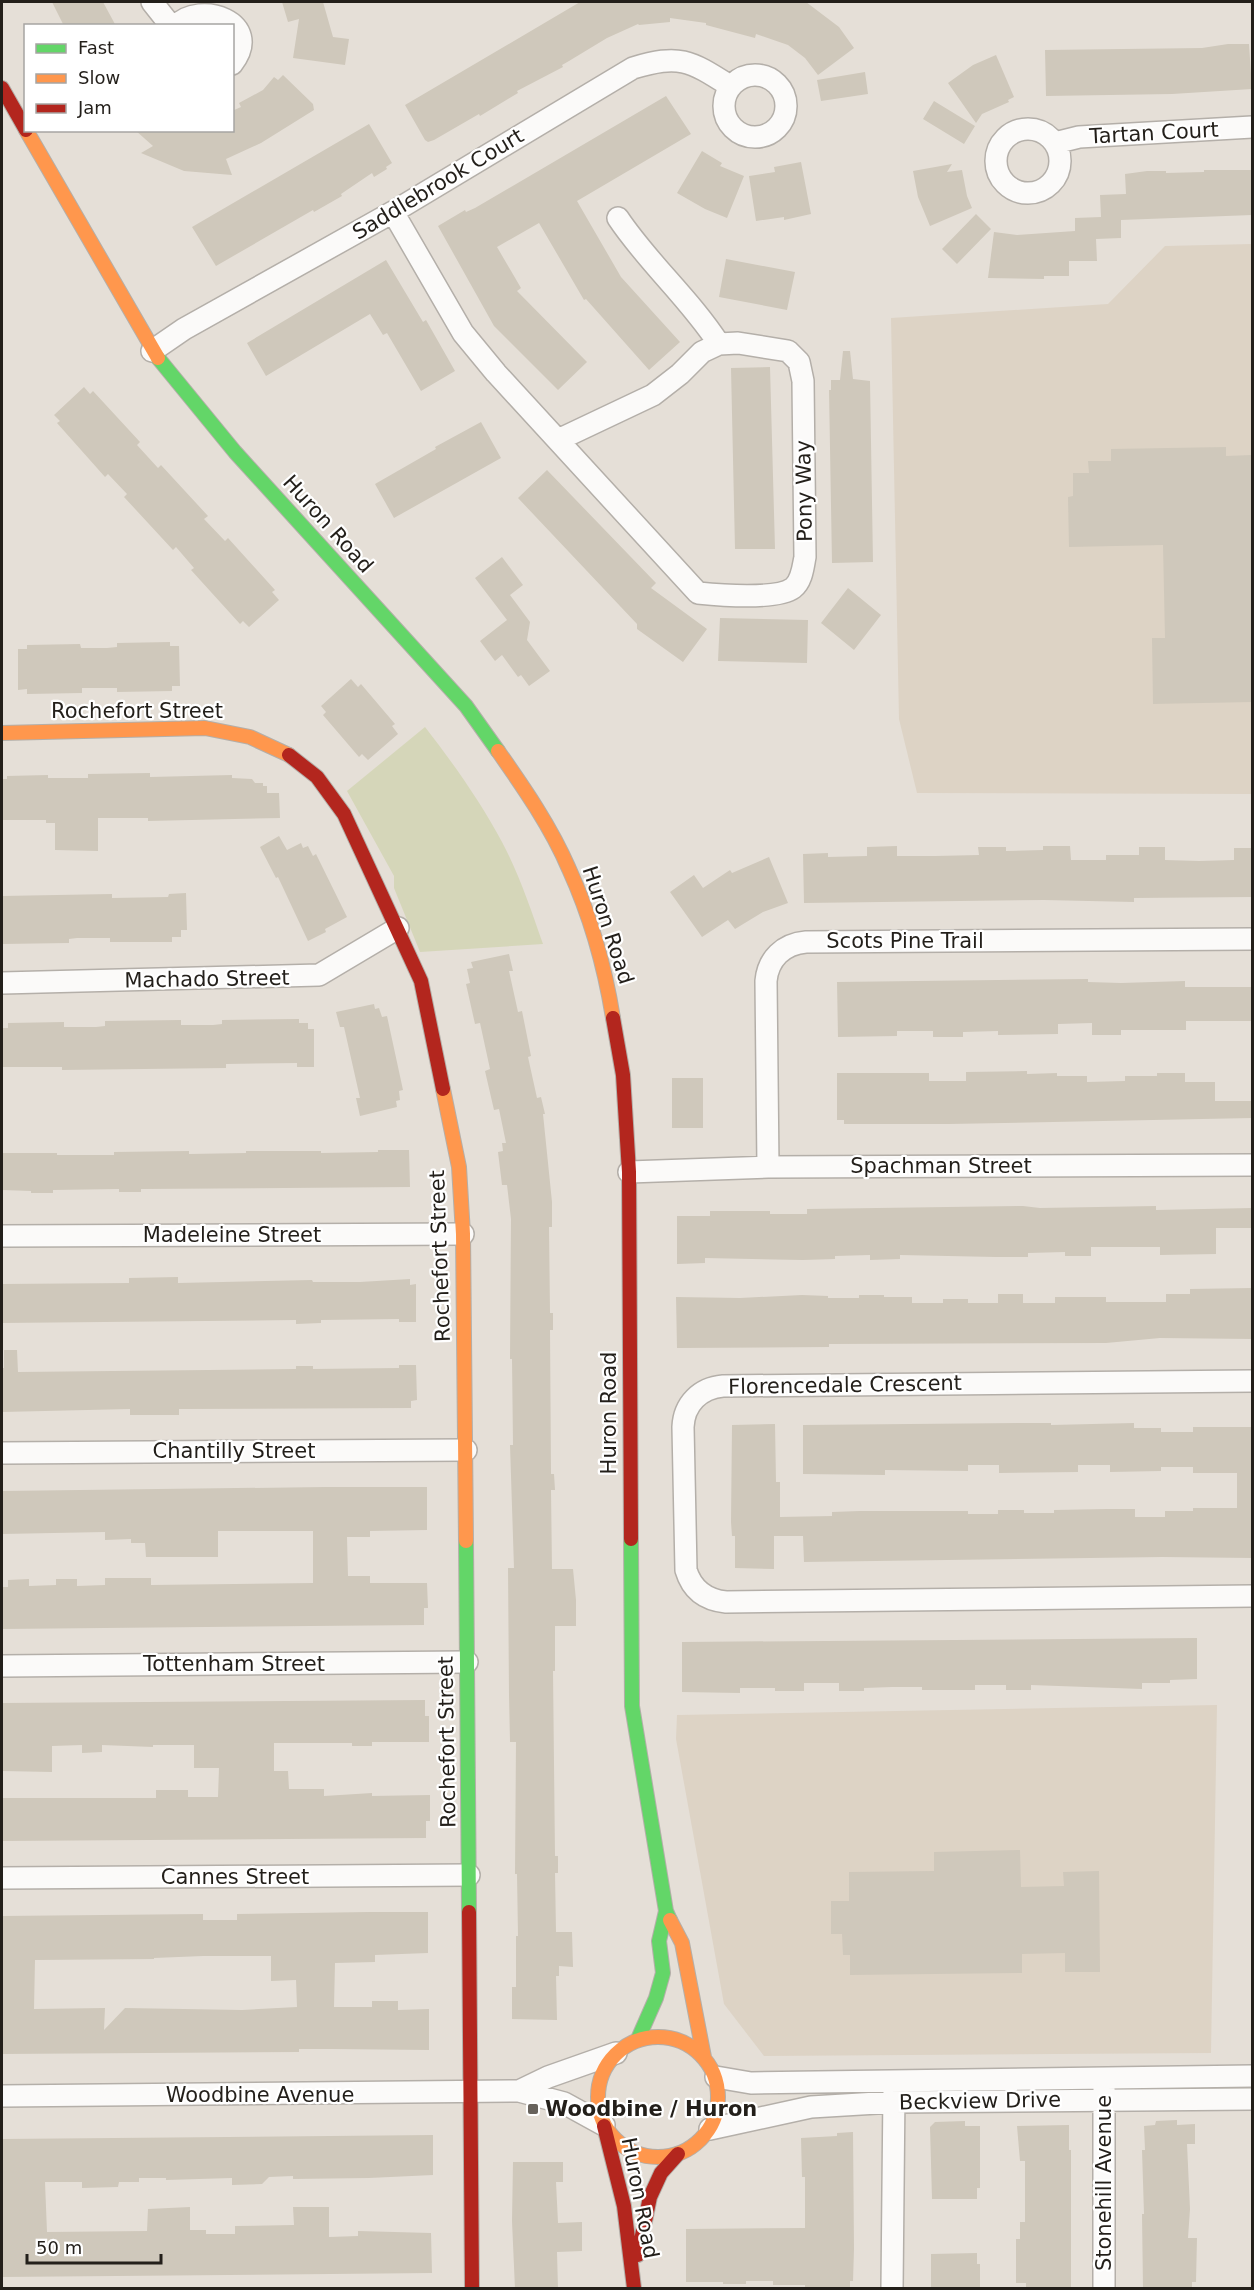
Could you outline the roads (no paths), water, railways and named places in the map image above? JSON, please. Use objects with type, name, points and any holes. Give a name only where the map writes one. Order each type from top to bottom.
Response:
[{"type":"main road","name":"Huron Road","points":[[2,88],[24,126]]},
{"type":"main road","name":"Huron Road","points":[[27,132],[152,351],[235,453],[466,706],[528,792],[569,868],[590,925],[610,997],[623,1077],[629,1172],[632,1706],[666,1911],[682,1943],[704,2057]]},
{"type":"main road","name":"Rochefort Street","points":[[2,733],[205,728],[234,732],[267,741],[291,754],[334,797],[398,928],[421,981],[459,1167],[463,1234],[472,2289]]},
{"type":"main road","name":"Huron Road","points":[[638,2039],[656,1998],[663,1973],[659,1941],[666,1911]]},
{"type":"main road","points":[[667,2037],[687,2043],[704,2057],[716,2077],[719,2097],[717,2113],[710,2129],[696,2145],[664,2158],[643,2156],[632,2152],[614,2139],[604,2125],[598,2104],[598,2092],[606,2065],[616,2053],[638,2039],[667,2037]]},
{"type":"main road","name":"Huron Road","points":[[604,2125],[624,2206],[633,2283]]},
{"type":"main road","name":"Huron Road","points":[[633,2283],[650,2197],[661,2173],[678,2154]]},
{"type":"street","points":[[152,2],[169,24]]},
{"type":"street","points":[[178,24],[186,13],[197,8],[209,6],[223,10],[239,27],[242,39],[240,52],[234,61]]},
{"type":"street","name":"Saddlebrook Court","points":[[152,351],[184,329],[393,213],[633,68],[661,60],[687,61],[730,86]]},
{"type":"street","name":"Tartan Court","points":[[1055,143],[1079,137],[1252,128]]},
{"type":"street","name":"Pony Way","points":[[393,213],[463,333],[496,373],[698,593],[758,595],[783,592],[794,587],[802,575],[805,557],[803,381],[799,362],[788,351],[777,348],[719,344]]},
{"type":"street","points":[[558,440],[653,395],[680,374],[702,352],[719,344],[701,316],[637,246],[618,218]]},
{"type":"street","name":"Machado Street","points":[[2,983],[319,975],[398,928]]},
{"type":"street","name":"Scots Pine Trail","points":[[768,1167],[766,981],[771,962],[786,947],[806,942],[1252,939]]},
{"type":"street","name":"Spachman Street","points":[[629,1172],[768,1167],[1252,1165]]},
{"type":"street","name":"Madeleine Street","points":[[2,1236],[463,1234]]},
{"type":"street","name":"Florencedale Crescent","points":[[1252,1381],[723,1386],[704,1390],[694,1398],[687,1408],[683,1427],[686,1570],[695,1588],[712,1600],[726,1602],[1252,1596]]},
{"type":"street","name":"Chantilly Street","points":[[2,1453],[465,1450]]},
{"type":"street","name":"Tottenham Street","points":[[2,1666],[467,1662]]},
{"type":"street","name":"Cannes Street","points":[[2,1878],[469,1875]]},
{"type":"street","name":"Woodbine Avenue","points":[[519,2091],[540,2080],[616,2053]]},
{"type":"street","name":"Beckview Drive","points":[[716,2077],[752,2083],[1252,2076]]},
{"type":"street","name":"Stonehill Avenue","points":[[1104,2078],[1104,2289]]},
{"type":"street","points":[[892,2289],[895,2080]]},
{"type":"street","name":"Woodbine Avenue","points":[[2,2097],[519,2091],[564,2103],[604,2125]]},
{"type":"street","name":"Beckview Drive","points":[[710,2129],[811,2106],[894,2102],[1252,2099]]},
{"type":"place","name":"Woodbine / Huron","points":[[533,2109]]}]
